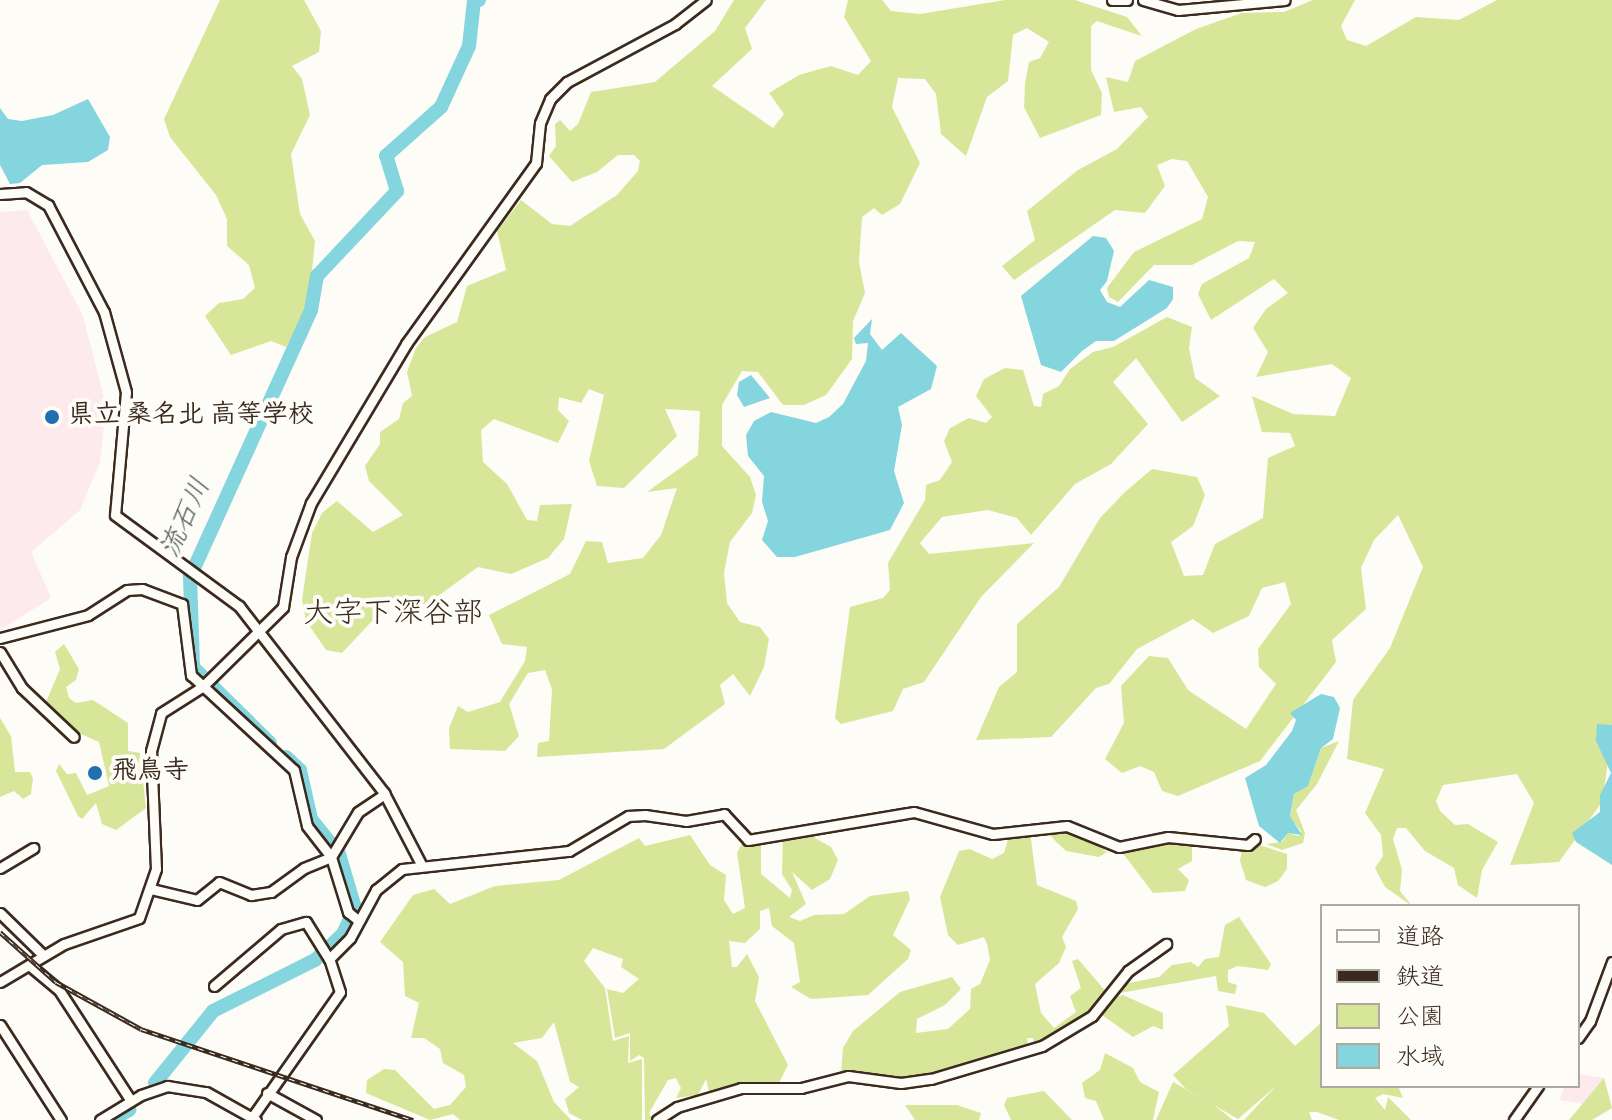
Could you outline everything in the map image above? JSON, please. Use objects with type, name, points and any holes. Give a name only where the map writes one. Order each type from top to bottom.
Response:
[{"type":"street","points":[[0,982],[43,955],[134,921],[151,889],[156,869],[151,768],[154,733],[161,713],[202,687],[258,633],[286,599],[297,536],[330,471],[406,344],[536,163],[540,123],[550,99],[567,82],[675,24],[706,0]]},
{"type":"street","points":[[1112,0],[1127,0]]},
{"type":"street","points":[[1143,0],[1178,10],[1285,0]]},
{"type":"street","points":[[0,193],[26,192],[48,205],[104,312],[126,392],[115,515],[239,606],[385,794],[422,866]]},
{"type":"street","points":[[0,638],[11,631],[76,619],[127,590],[142,589],[186,609],[188,663],[202,687],[294,770],[307,826],[334,852],[348,912],[358,920]]},
{"type":"street","points":[[0,652],[22,688],[74,737]]},
{"type":"street","points":[[151,889],[197,900],[219,882],[251,895],[271,892],[304,868],[334,852],[358,812],[385,794]]},
{"type":"street","points":[[329,959],[388,879],[402,869],[569,851],[628,816],[645,815],[686,821],[724,814],[748,840],[914,812],[993,834],[1067,826],[1119,847],[1168,837],[1248,845],[1255,839]]},
{"type":"street","points":[[0,868],[33,848]]},
{"type":"street","points":[[0,913],[43,955]]},
{"type":"street","points":[[100,1120],[153,1089],[190,1087],[254,1118],[267,1093],[340,992],[329,959],[306,922],[281,929],[214,986]]},
{"type":"street","points":[[657,1120],[673,1109],[741,1088],[801,1088],[848,1076],[901,1083],[931,1079],[1042,1046],[1096,1013],[1128,971],[1166,944]]},
{"type":"street","points":[[1580,1035],[1590,1021],[1612,962]]},
{"type":"street","points":[[29,965],[59,990],[131,1101]]},
{"type":"street","points":[[0,1025],[61,1120]]},
{"type":"street","points":[[1514,1120],[1537,1088]]},
{"type":"street","points":[[267,1093],[316,1120]]},
{"type":"shaded area","name":"県立 桑名北 高等学校","points":[[27,210],[83,316],[106,406],[100,462],[80,510],[31,552],[51,598],[0,630],[0,212]]},
{"type":"shaded area","points":[[1580,1074],[1604,1078],[1585,1104],[1560,1100],[1563,1088],[1580,1088]]},
{"type":"green space","points":[[220,0],[304,0],[321,31],[319,52],[292,66],[302,79],[310,115],[291,154],[300,214],[315,241],[308,310],[286,347],[271,341],[231,355],[205,316],[219,303],[243,299],[255,288],[249,265],[227,246],[227,219],[216,195],[170,137],[164,119]]},
{"type":"green space","points":[[734,0],[766,0],[745,28],[752,49],[712,86],[773,128],[784,114],[769,93],[799,75],[831,66],[858,75],[871,61],[844,17],[848,0],[882,0],[891,11],[920,14],[1005,0],[1075,0],[1127,17],[1142,36],[1097,21],[1091,26],[1091,70],[1102,93],[1101,115],[1040,138],[1024,107],[1025,84],[1029,62],[1040,58],[1049,42],[1027,28],[1013,35],[1008,81],[987,97],[966,156],[941,134],[936,94],[925,79],[898,78],[892,107],[920,163],[900,204],[882,215],[874,208],[862,217],[859,262],[865,293],[853,321],[852,359],[826,395],[804,405],[783,405],[758,372],[742,371],[722,405],[722,446],[750,477],[756,495],[752,513],[730,542],[724,573],[727,603],[740,622],[760,627],[769,639],[764,667],[750,696],[733,674],[720,685],[725,704],[664,749],[537,757],[538,743],[549,741],[552,689],[545,670],[528,673],[509,704],[519,736],[505,751],[450,749],[449,728],[458,706],[468,712],[500,702],[525,661],[527,647],[502,644],[489,615],[570,574],[586,541],[602,542],[608,563],[643,558],[661,535],[677,488],[647,492],[698,455],[700,411],[665,409],[677,436],[624,488],[597,486],[589,461],[604,395],[589,389],[581,403],[559,397],[558,410],[569,421],[558,443],[494,419],[481,430],[483,462],[507,484],[527,520],[537,521],[540,505],[572,504],[564,539],[548,558],[511,574],[478,567],[427,604],[388,604],[342,653],[326,650],[306,621],[302,600],[312,533],[322,513],[337,501],[373,532],[403,515],[369,481],[365,466],[380,444],[380,432],[399,419],[403,403],[412,396],[407,372],[416,348],[425,337],[457,322],[467,286],[506,270],[497,231],[521,200],[552,224],[570,226],[617,195],[638,171],[640,161],[634,155],[618,155],[597,172],[572,182],[549,156],[556,146],[555,124],[560,120],[570,131],[578,124],[591,92],[655,82],[715,31]]},
{"type":"green space","points":[[1313,0],[1355,0],[1341,26],[1347,40],[1366,46],[1416,17],[1459,20],[1497,0],[1612,0],[1612,735],[1602,802],[1559,862],[1510,865],[1534,803],[1517,774],[1443,785],[1436,801],[1440,811],[1455,825],[1468,824],[1498,842],[1482,870],[1477,898],[1458,885],[1454,868],[1425,851],[1406,828],[1397,828],[1393,839],[1402,870],[1400,891],[1410,904],[1385,887],[1375,868],[1383,856],[1381,835],[1365,813],[1384,769],[1347,759],[1353,700],[1390,648],[1423,567],[1398,515],[1374,540],[1361,568],[1366,609],[1332,640],[1336,662],[1260,761],[1178,796],[1162,791],[1154,772],[1140,766],[1122,773],[1105,759],[1124,723],[1121,686],[1149,656],[1168,658],[1188,690],[1246,729],[1276,684],[1259,667],[1258,649],[1291,604],[1285,582],[1262,588],[1249,616],[1213,633],[1193,619],[1137,649],[1109,684],[1096,688],[1051,737],[976,740],[999,687],[1017,672],[1017,624],[1059,587],[1100,518],[1125,492],[1152,469],[1197,477],[1205,495],[1193,526],[1171,542],[1184,576],[1203,575],[1215,544],[1263,518],[1268,458],[1295,446],[1290,433],[1262,432],[1252,396],[1293,414],[1335,416],[1351,378],[1332,364],[1256,377],[1268,352],[1253,328],[1266,309],[1288,293],[1274,279],[1211,320],[1198,294],[1202,284],[1249,258],[1255,242],[1238,241],[1192,265],[1154,265],[1118,302],[1109,297],[1107,288],[1134,252],[1202,219],[1208,197],[1187,161],[1172,159],[1157,165],[1165,186],[1145,213],[1115,210],[1014,280],[1002,266],[1035,240],[1027,211],[1078,170],[1117,149],[1148,117],[1141,107],[1114,112],[1106,77],[1128,82],[1135,61],[1196,29],[1242,13],[1284,12]]},
{"type":"green space","points":[[1167,317],[1192,327],[1189,348],[1195,378],[1220,396],[1182,422],[1136,358],[1113,382],[1148,424],[1111,464],[1075,484],[1031,535],[1017,518],[988,510],[942,517],[920,543],[929,554],[1034,543],[981,597],[924,682],[903,689],[893,711],[841,724],[835,718],[850,607],[883,598],[890,590],[888,563],[925,500],[926,485],[940,480],[952,462],[944,441],[950,428],[969,418],[986,423],[992,417],[976,396],[984,379],[1005,368],[1023,370],[1034,406],[1041,407],[1043,394],[1059,386],[1070,369],[1093,352],[1113,347]]},
{"type":"green space","points":[[64,644],[79,669],[76,680],[66,687],[69,698],[76,703],[93,700],[128,723],[128,751],[140,753],[146,808],[116,830],[102,824],[96,803],[82,819],[78,816],[56,771],[59,764],[67,774],[76,773],[87,795],[109,786],[99,742],[74,731],[46,702],[60,669],[55,652]]},
{"type":"green space","points":[[0,718],[11,736],[15,772],[30,772],[33,778],[31,794],[23,799],[14,791],[0,797]]},
{"type":"green space","points":[[1339,741],[1317,784],[1296,810],[1305,833],[1303,843],[1282,850],[1266,844],[1282,842],[1288,833],[1299,836],[1301,831],[1290,817],[1294,794],[1309,783],[1321,748]]},
{"type":"green space","points":[[1042,828],[1076,830],[1107,852],[1099,857],[1066,851]]},
{"type":"green space","points":[[816,832],[815,838],[831,847],[838,860],[830,879],[812,890],[792,872],[806,904],[789,917],[800,921],[814,915],[844,914],[870,896],[908,891],[910,899],[893,935],[911,950],[908,959],[868,995],[811,999],[791,987],[800,982],[794,943],[772,926],[769,908],[760,911],[760,929],[745,943],[729,941],[732,967],[737,967],[747,954],[759,977],[755,1001],[788,1065],[778,1085],[710,1096],[706,1079],[698,1095],[676,1098],[681,1088],[676,1078],[668,1080],[649,1113],[653,1120],[645,1120],[644,1058],[639,1055],[630,1061],[630,1033],[615,1038],[607,989],[623,993],[639,979],[621,967],[623,959],[593,948],[584,961],[605,988],[613,1041],[629,1036],[628,1063],[642,1059],[642,1120],[582,1120],[569,1113],[565,1099],[579,1087],[570,1082],[554,1022],[542,1038],[513,1043],[537,1061],[554,1102],[571,1120],[460,1120],[453,1114],[430,1120],[366,1093],[367,1080],[384,1069],[395,1070],[434,1109],[450,1105],[466,1087],[464,1075],[443,1063],[440,1049],[424,1038],[411,1038],[419,1003],[405,996],[403,962],[380,942],[413,895],[434,889],[450,904],[495,886],[559,880],[639,838],[645,846],[690,835],[710,865],[726,875],[724,900],[733,914],[745,908],[737,853],[744,840],[756,839],[761,844],[761,874],[790,898],[792,890],[782,874],[783,834]]},
{"type":"green space","points":[[1030,832],[1037,885],[1076,901],[1078,909],[1062,937],[1066,947],[1059,963],[1035,984],[1041,1013],[1054,1028],[1076,1012],[1070,996],[1081,988],[1072,961],[1078,959],[1109,995],[1082,1021],[1046,1042],[1034,1044],[1033,1038],[1027,1038],[1028,1044],[978,1064],[902,1081],[841,1075],[843,1048],[853,1031],[900,992],[952,977],[961,989],[945,1005],[917,1019],[916,1033],[948,1029],[970,1009],[971,989],[980,984],[990,960],[987,944],[984,937],[958,945],[948,935],[940,897],[959,851],[970,849],[992,859],[1004,853],[1009,836]]},
{"type":"green space","points":[[1244,840],[1287,854],[1287,869],[1278,881],[1265,887],[1246,880],[1240,861]]},
{"type":"green space","points":[[1159,842],[1192,845],[1192,861],[1178,869],[1189,880],[1185,891],[1153,893],[1122,852],[1129,844]]},
{"type":"green space","points":[[1239,917],[1271,964],[1268,970],[1238,966],[1228,970],[1228,982],[1237,985],[1235,994],[1218,991],[1216,976],[1114,994],[1129,983],[1159,977],[1172,965],[1191,962],[1198,967],[1205,959],[1219,957],[1225,925]]},
{"type":"green space","points":[[1123,995],[1163,1013],[1163,1030],[1153,1026],[1133,1037],[1102,1015],[1112,998]]},
{"type":"green space","points":[[1226,1005],[1264,1013],[1295,1046],[1320,1024],[1320,1088],[1399,1088],[1403,1098],[1383,1094],[1375,1098],[1385,1110],[1388,1097],[1411,1120],[1339,1120],[1309,1112],[1312,1120],[1244,1120],[1276,1086],[1238,1119],[1186,1089],[1173,1075],[1229,1026]]},
{"type":"green space","points":[[1105,1053],[1133,1068],[1140,1082],[1159,1092],[1153,1120],[1104,1120],[1096,1101],[1085,1098],[1082,1083],[1100,1070]]},
{"type":"green space","points":[[1604,1078],[1612,1108],[1592,1120],[1569,1120]]},
{"type":"green space","points":[[1173,1082],[1214,1105],[1233,1120],[1156,1120]]},
{"type":"green space","points":[[1044,1091],[1072,1120],[1011,1120],[1004,1105],[1007,1098]]},
{"type":"green space","points":[[905,1105],[957,1105],[981,1113],[979,1120],[915,1120]]},
{"type":"water","points":[[88,99],[110,137],[108,150],[88,162],[42,165],[20,183],[10,184],[0,165],[0,108],[8,119],[22,121],[53,115]]},
{"type":"water","points":[[1093,236],[1106,238],[1114,251],[1107,281],[1100,290],[1107,302],[1120,307],[1149,280],[1173,287],[1173,299],[1167,308],[1114,341],[1096,341],[1061,372],[1041,365],[1021,296]]},
{"type":"water","points":[[872,319],[870,334],[882,350],[901,333],[937,366],[931,389],[898,407],[902,425],[894,471],[904,503],[890,530],[795,557],[777,557],[762,540],[768,521],[762,502],[764,476],[748,456],[746,435],[754,421],[771,412],[816,423],[829,417],[843,404],[866,361],[868,343],[856,344],[854,338]]},
{"type":"water","points":[[751,375],[770,398],[744,407],[737,395],[739,382]]},
{"type":"water","points":[[1321,694],[1334,697],[1340,708],[1333,739],[1321,748],[1308,786],[1294,794],[1290,816],[1302,835],[1288,833],[1280,843],[1259,826],[1245,778],[1266,765],[1292,731],[1296,720],[1290,713]]},
{"type":"water","points":[[1597,724],[1612,725],[1612,865],[1576,842],[1572,833],[1600,812],[1600,795],[1611,773],[1596,741]]},
{"type":"waterway","name":"流石川","points":[[270,743],[193,667],[190,577],[311,310],[317,276],[397,191],[386,156],[441,107],[469,46],[474,1],[479,0]]},
{"type":"waterway","name":"流石川","points":[[155,1083],[213,1011],[315,960],[343,934],[355,908],[339,854],[311,819],[300,770],[286,757]]},
{"type":"waterway","name":"流石川","points":[[111,1120],[129,1110]]},
{"type":"railway","points":[[0,932],[56,982],[141,1029],[413,1120]]},
{"type":"place","name":"県立 桑名北 高等学校","points":[[52,417]]},
{"type":"place","name":"飛鳥寺","points":[[95,773]]},
{"type":"district","name":"大字下深谷部","points":[[393,617]]}]
